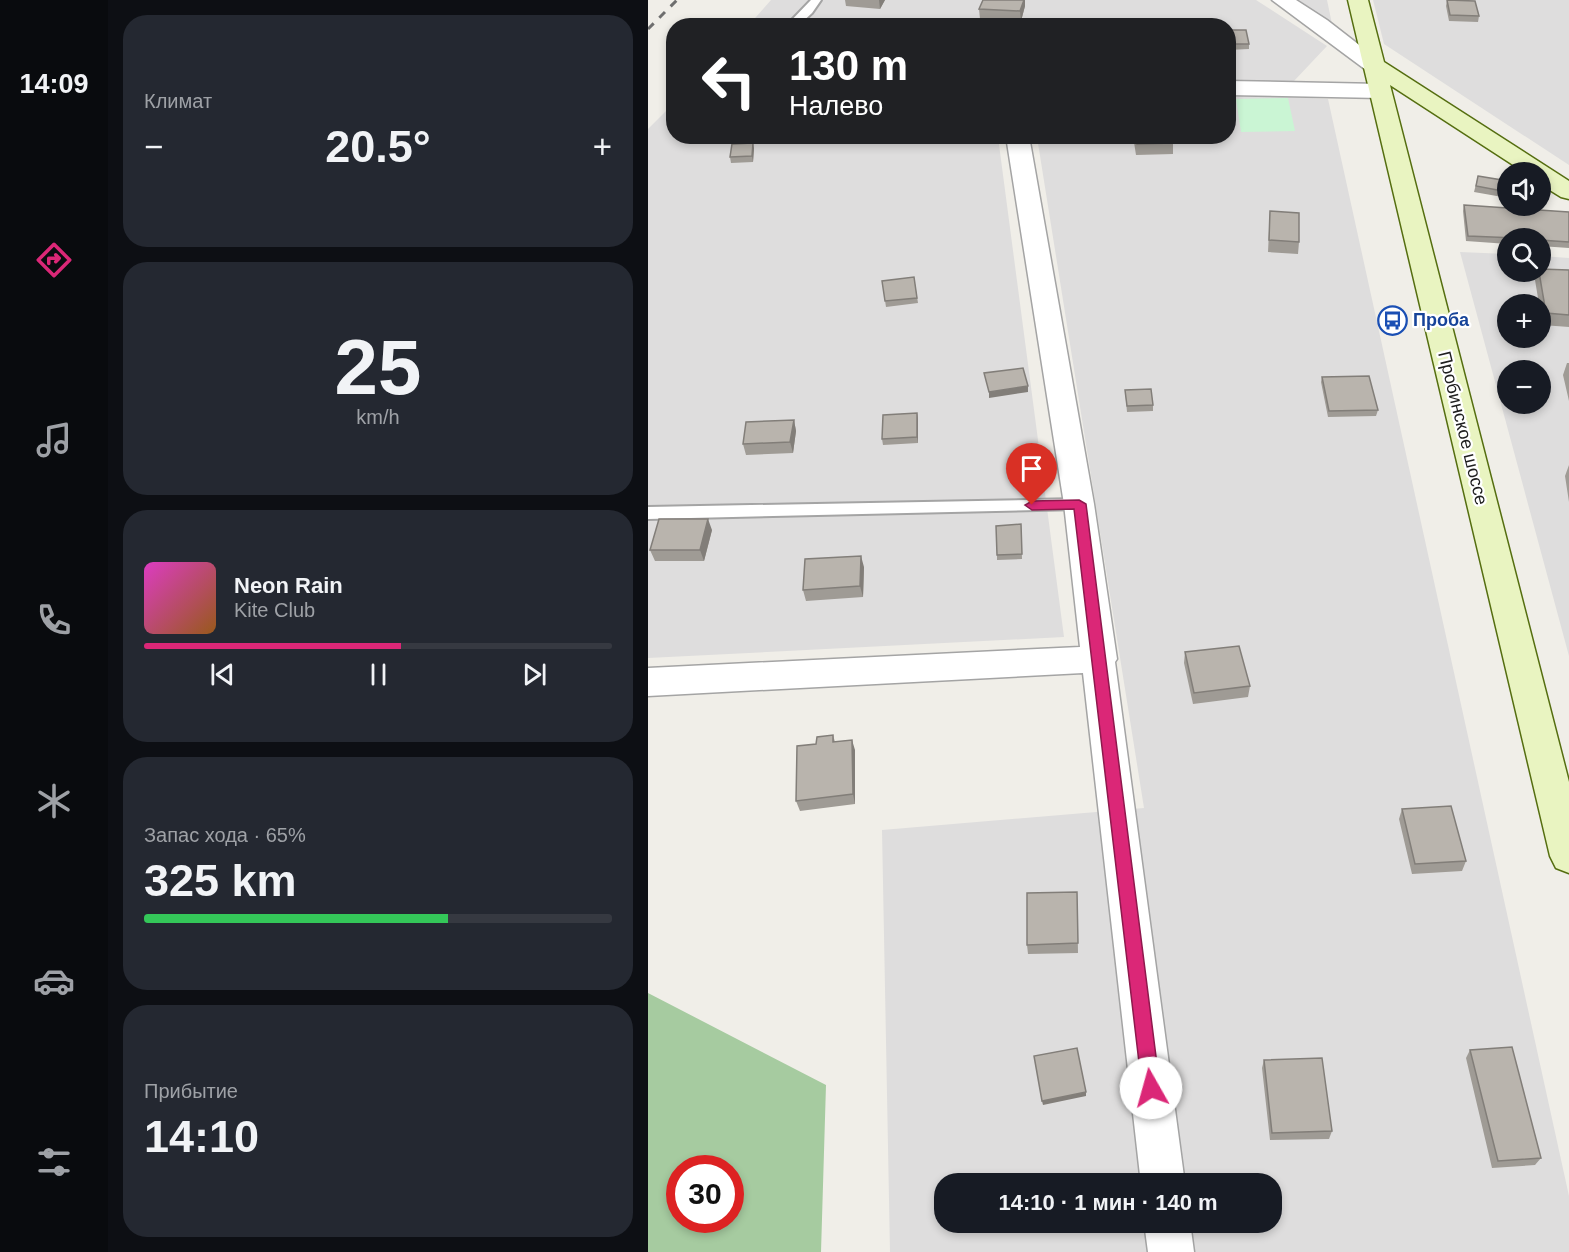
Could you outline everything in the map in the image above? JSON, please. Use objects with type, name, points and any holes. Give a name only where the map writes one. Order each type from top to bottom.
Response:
[{"type":"main road","name":"Пробинское шоссе","points":[[1358,0],[1569,856]]},
{"type":"main road","points":[[1377,78],[1521,162]]},
{"type":"main road","points":[[1551,180],[1569,192]]},
{"type":"street","points":[[1282,0],[1320,24],[1377,78]]},
{"type":"street","points":[[1236,87],[1377,78]]},
{"type":"street","points":[[1018,144],[1079,504],[1100,659],[1161,1173]]},
{"type":"street","points":[[648,682],[1100,659]]},
{"type":"street","points":[[1168,1233],[1171,1252]]},
{"type":"lane","points":[[800,18],[816,0]]},
{"type":"lane","points":[[648,513],[1079,504]]},
{"type":"shaded area","points":[[771,0],[1256,0],[1327,46],[1294,81],[1236,83],[1236,18],[755,18]]},
{"type":"shaded area","points":[[1297,0],[1327,0],[1332,24]]},
{"type":"shaded area","points":[[1373,0],[1569,0],[1569,165],[1384,44]]},
{"type":"shaded area","points":[[1236,94],[1328,99],[1569,1196],[1569,1252],[890,1252],[882,830],[1144,808],[1038,144],[1236,144]]},
{"type":"shaded area","points":[[666,111],[666,144],[999,144],[1064,637],[648,658],[648,129]]},
{"type":"shaded area","points":[[1460,252],[1497,254],[1497,282],[1551,282],[1551,257],[1569,258],[1569,656],[1504,414],[1551,414],[1551,360],[1497,360],[1497,389]]},
{"type":"green space","points":[[1288,98],[1295,131],[1241,132],[1236,99]]},
{"type":"green space","points":[[648,993],[826,1085],[821,1252],[648,1252]]},
{"type":"building","points":[[983,0],[1024,0],[1020,11],[979,9]]},
{"type":"building","points":[[1447,0],[1475,1],[1479,16],[1450,15]]},
{"type":"building","points":[[1236,30],[1246,30],[1249,44],[1236,44]]},
{"type":"building","points":[[732,144],[753,144],[752,156],[730,157]]},
{"type":"building","points":[[1478,176],[1497,179],[1497,190],[1476,186]]},
{"type":"building","points":[[1464,205],[1497,207],[1497,216],[1551,216],[1551,211],[1569,212],[1569,242],[1551,241],[1551,228],[1497,228],[1497,237],[1468,236]]},
{"type":"building","points":[[1270,211],[1299,213],[1299,242],[1269,240]]},
{"type":"building","points":[[1551,269],[1569,270],[1569,315],[1551,313],[1551,294],[1543,294],[1541,282],[1551,282]]},
{"type":"building","points":[[914,277],[917,298],[885,301],[882,281]]},
{"type":"building","points":[[1023,368],[1028,386],[989,392],[984,373]]},
{"type":"building","points":[[1369,376],[1378,410],[1329,411],[1322,377]]},
{"type":"building","points":[[1151,389],[1153,405],[1127,406],[1125,390]]},
{"type":"building","points":[[917,413],[917,437],[882,439],[883,415]]},
{"type":"building","points":[[794,420],[790,442],[743,444],[746,422]]},
{"type":"building","points":[[659,519],[708,519],[700,550],[650,550]]},
{"type":"building","points":[[1021,524],[1022,554],[997,555],[996,526]]},
{"type":"building","points":[[861,556],[860,586],[803,590],[805,559]]},
{"type":"building","points":[[1239,646],[1250,686],[1194,693],[1185,652]]},
{"type":"building","points":[[833,735],[833,742],[852,740],[853,794],[796,801],[797,746],[816,744],[817,737]]},
{"type":"building","points":[[1451,806],[1466,861],[1415,864],[1402,809]]},
{"type":"building","points":[[1077,892],[1078,943],[1027,945],[1027,893]]},
{"type":"building","points":[[1512,1047],[1541,1158],[1498,1161],[1470,1050]]},
{"type":"building","points":[[1077,1048],[1086,1092],[1042,1101],[1034,1056]]},
{"type":"building","points":[[1322,1058],[1332,1131],[1272,1133],[1264,1060]]},
{"type":"railway","points":[[648,29],[677,0]]},
{"type":"place","name":"Проба","points":[[1392,320]]},
{"type":"route","points":[[1032,505],[1079,504],[1100,659],[1151,1088]]}]
